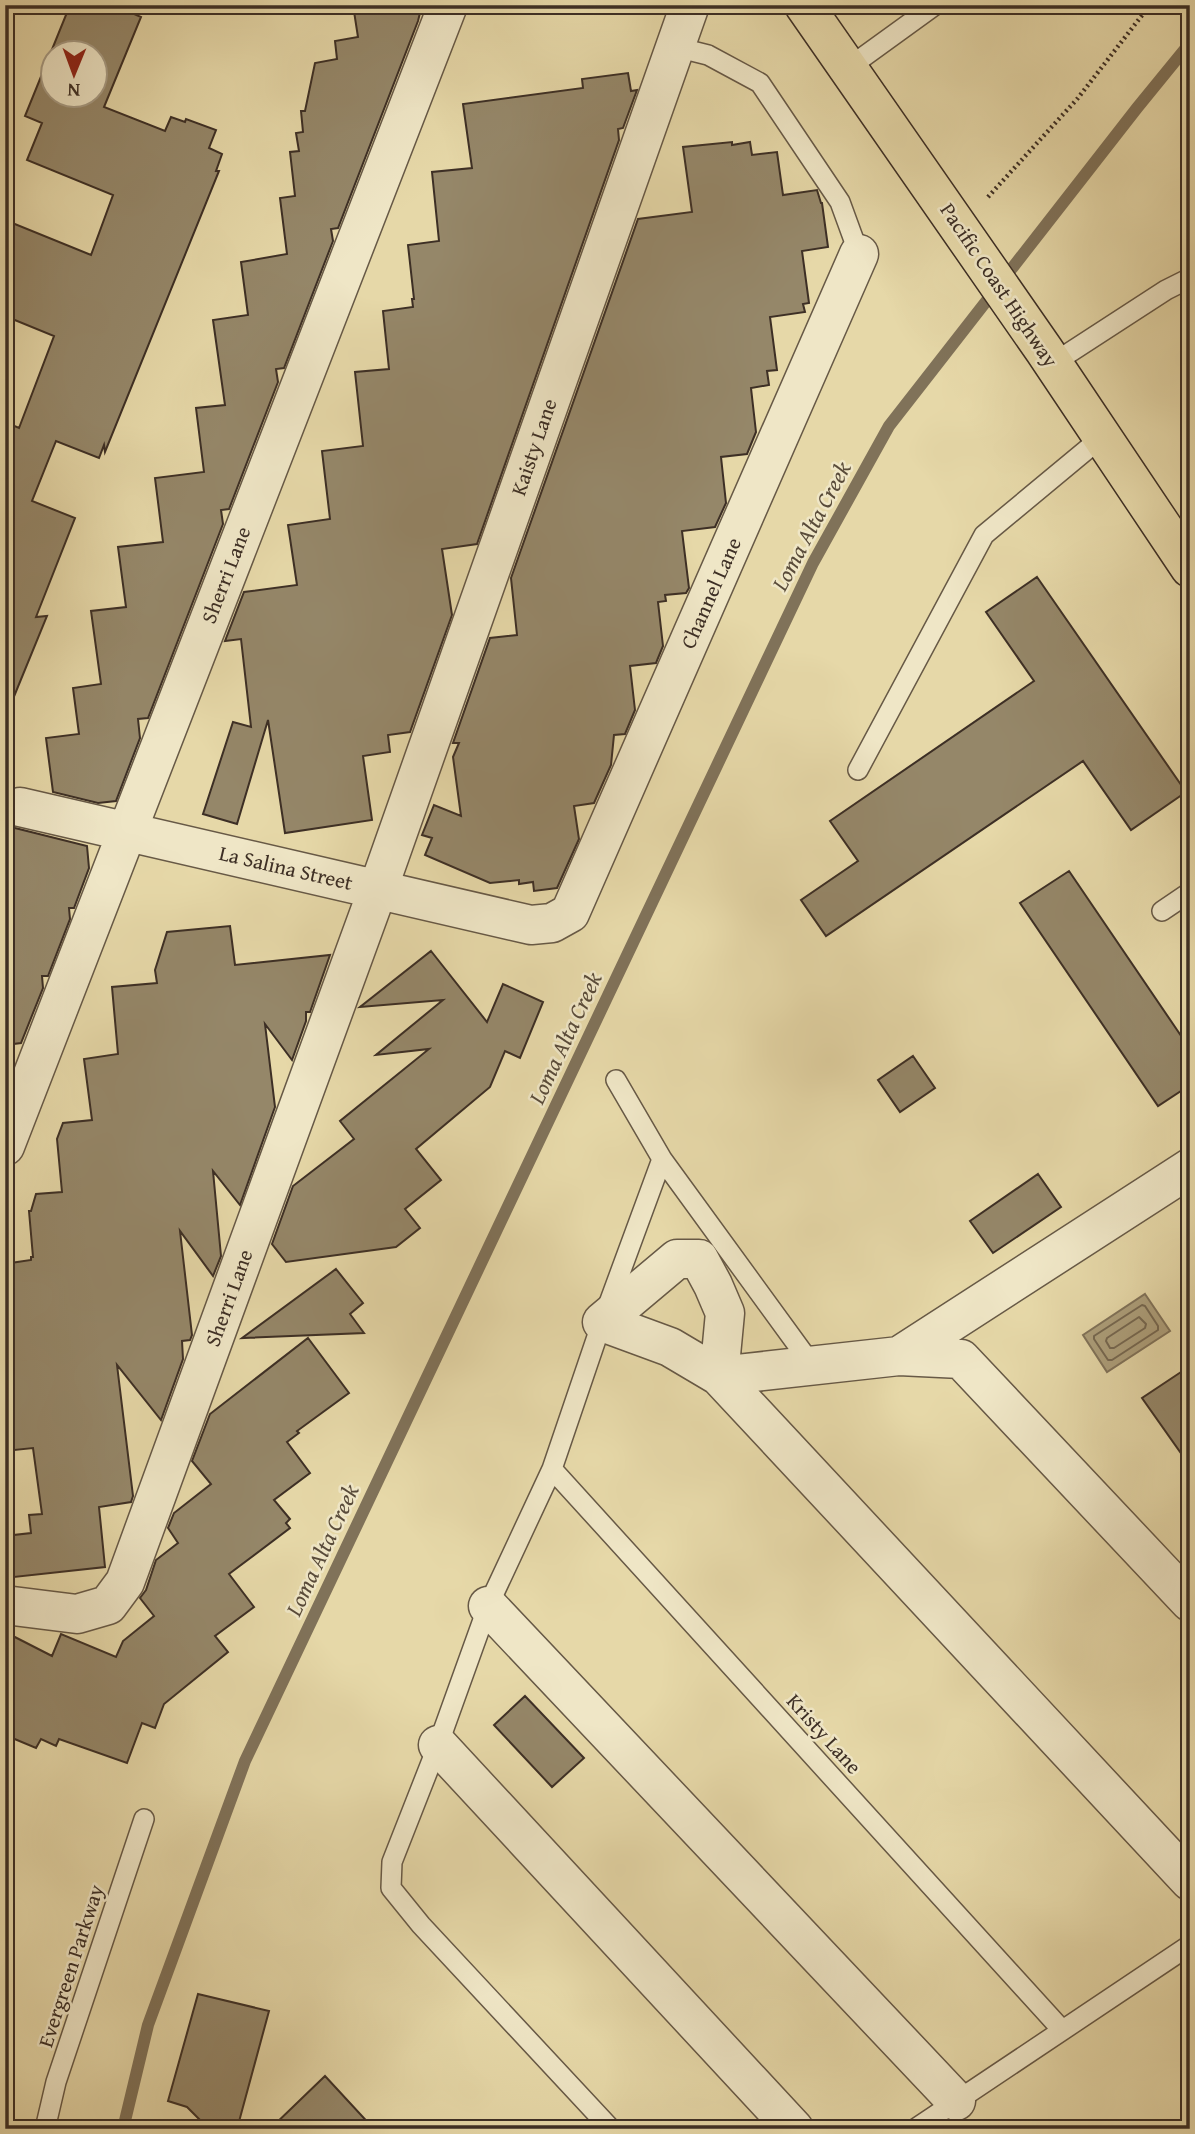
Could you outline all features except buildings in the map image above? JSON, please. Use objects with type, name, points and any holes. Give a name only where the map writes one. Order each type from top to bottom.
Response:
[{"type":"main road","name":"Pacific Coast Highway","points":[[803,5],[960,228],[1190,568]]},
{"type":"street","name":"Sherri Lane","points":[[5,1146],[448,5]]},
{"type":"street","name":"Kaisty Lane","points":[[378,889],[690,5]]},
{"type":"street","name":"Channel Lane","points":[[552,923],[570,913],[859,254]]},
{"type":"street","name":"La Salina Street","points":[[20,807],[531,925],[552,923]]},
{"type":"street","name":"Sherri Lane","points":[[5,1605],[76,1614],[108,1605],[125,1582],[378,889]]},
{"type":"street","points":[[899,1356],[1190,1168]]},
{"type":"street","points":[[719,1376],[724,1313],[713,1284],[699,1259],[677,1259],[602,1322],[670,1347],[719,1376],[1190,1881]]},
{"type":"street","points":[[719,1376],[899,1356],[961,1359],[1190,1602]]},
{"type":"street","points":[[488,1606],[956,2101]]},
{"type":"street","points":[[438,1745],[794,2129]]},
{"type":"lane","points":[[848,68],[936,5]]},
{"type":"lane","points":[[676,47],[708,55],[760,83],[840,202],[859,254]]},
{"type":"lane","points":[[1048,357],[1190,278]]},
{"type":"lane","points":[[858,770],[984,535],[1102,437]]},
{"type":"lane","points":[[1162,911],[1190,892]]},
{"type":"lane","points":[[616,1080],[663,1159],[812,1365]]},
{"type":"lane","points":[[611,2129],[421,1924],[391,1888],[392,1862],[488,1606],[552,1469],[602,1322],[663,1159]]},
{"type":"lane","name":"Kristy Lane","points":[[552,1469],[1062,2030]]},
{"type":"lane","name":"Evergreen Parkway","points":[[45,2129],[56,2082],[144,1819]]},
{"type":"lane","points":[[915,2129],[1190,1945]]},
{"type":"path","points":[[960,228],[1078,98],[1150,5]]},
{"type":"water","points":[[1145,1294],[1170,1331],[1107,1372],[1083,1335]]},
{"type":"waterway","name":"Loma Alta Creek","points":[[123,2129],[148,2025],[245,1761],[813,563],[889,426],[1190,43]]}]
